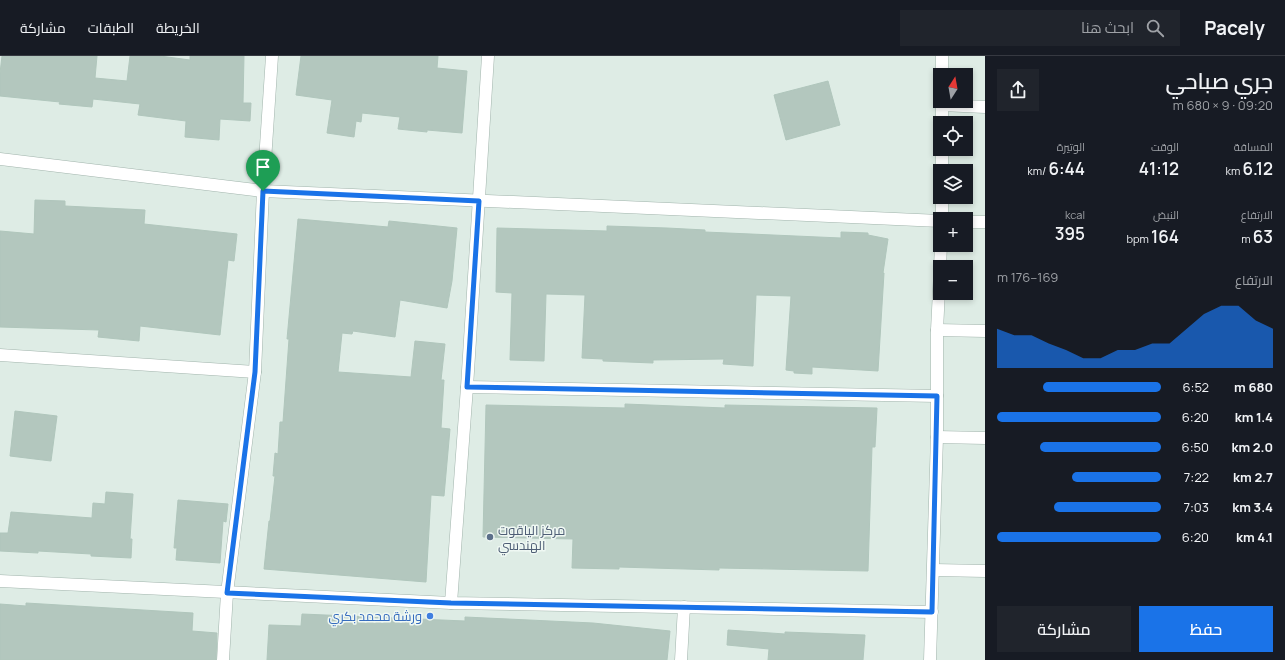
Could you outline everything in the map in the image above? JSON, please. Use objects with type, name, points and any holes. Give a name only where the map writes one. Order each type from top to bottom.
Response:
[{"type":"street","points":[[223,660],[227,593],[255,372],[263,191],[272,56]]},
{"type":"street","points":[[451,603],[467,387],[488,56]]},
{"type":"street","points":[[942,56],[942,68]]},
{"type":"street","points":[[973,106],[985,107]]},
{"type":"street","points":[[0,159],[263,191],[933,220]]},
{"type":"street","points":[[973,222],[985,222]]},
{"type":"street","points":[[930,660],[934,570],[939,300]]},
{"type":"street","points":[[938,330],[985,331]]},
{"type":"street","points":[[0,355],[255,372]]},
{"type":"street","points":[[467,387],[937,396]]},
{"type":"street","points":[[937,437],[985,438]]},
{"type":"street","points":[[934,570],[985,571]]},
{"type":"street","points":[[0,581],[451,603],[932,612]]},
{"type":"street","points":[[680,660],[684,607]]},
{"type":"building","points":[[2,56],[97,56],[95,78],[127,81],[130,56],[160,56],[190,60],[190,56],[244,56],[243,103],[251,103],[250,121],[220,119],[219,140],[185,137],[186,121],[138,115],[140,104],[93,99],[92,107],[0,96]]},
{"type":"building","points":[[301,56],[438,56],[437,68],[467,71],[462,133],[398,129],[400,117],[362,113],[361,122],[356,121],[354,137],[327,133],[332,100],[296,95]]},
{"type":"building","points":[[828,81],[840,125],[786,140],[774,95]]},
{"type":"building","points":[[35,200],[65,201],[65,206],[145,210],[144,224],[237,234],[234,261],[228,260],[220,335],[140,326],[139,341],[98,337],[99,330],[0,327],[0,231],[34,234]]},
{"type":"building","points":[[298,219],[388,227],[389,221],[457,228],[452,281],[447,308],[400,300],[395,337],[353,331],[352,334],[342,333],[338,372],[411,377],[415,341],[445,344],[441,380],[444,380],[441,428],[450,429],[444,496],[431,495],[426,582],[264,569],[275,476],[273,476],[275,453],[278,454],[280,422],[283,422],[289,339],[287,339]]},
{"type":"building","points":[[607,226],[841,238],[841,232],[868,233],[868,235],[888,239],[883,273],[878,371],[812,367],[812,374],[794,373],[794,371],[786,370],[791,296],[756,295],[753,366],[723,364],[724,359],[653,360],[653,363],[603,361],[603,359],[582,358],[585,295],[546,294],[544,361],[510,360],[512,293],[496,292],[497,228],[607,231]]},
{"type":"building","points":[[625,404],[725,408],[725,405],[877,408],[875,447],[872,447],[868,571],[719,568],[719,570],[619,567],[619,569],[572,568],[573,539],[483,537],[486,405],[625,408]]},
{"type":"building","points":[[15,411],[57,416],[51,461],[10,456]]},
{"type":"building","points":[[106,492],[133,494],[130,539],[132,539],[131,558],[38,551],[38,553],[0,551],[0,533],[8,533],[11,512],[92,518],[93,503],[105,504]]},
{"type":"building","points":[[178,500],[228,504],[226,522],[223,521],[220,563],[176,560],[177,548],[174,548]]},
{"type":"building","points":[[26,603],[193,613],[192,631],[217,633],[216,660],[0,660],[0,604],[26,606]]},
{"type":"building","points":[[302,614],[465,621],[465,617],[593,623],[670,631],[667,660],[267,660],[269,625],[301,626]]},
{"type":"building","points":[[728,630],[785,634],[785,632],[865,635],[863,660],[768,660],[769,649],[727,645]]},
{"type":"place","name":"مركز الياقوت الهندسي","points":[[490,537]]},
{"type":"place","name":"ورشة محمد بكري","points":[[430,616]]},
{"type":"route","points":[[263,191],[479,201],[467,387],[937,396],[932,612],[451,603],[227,593],[255,372],[263,191]]}]
